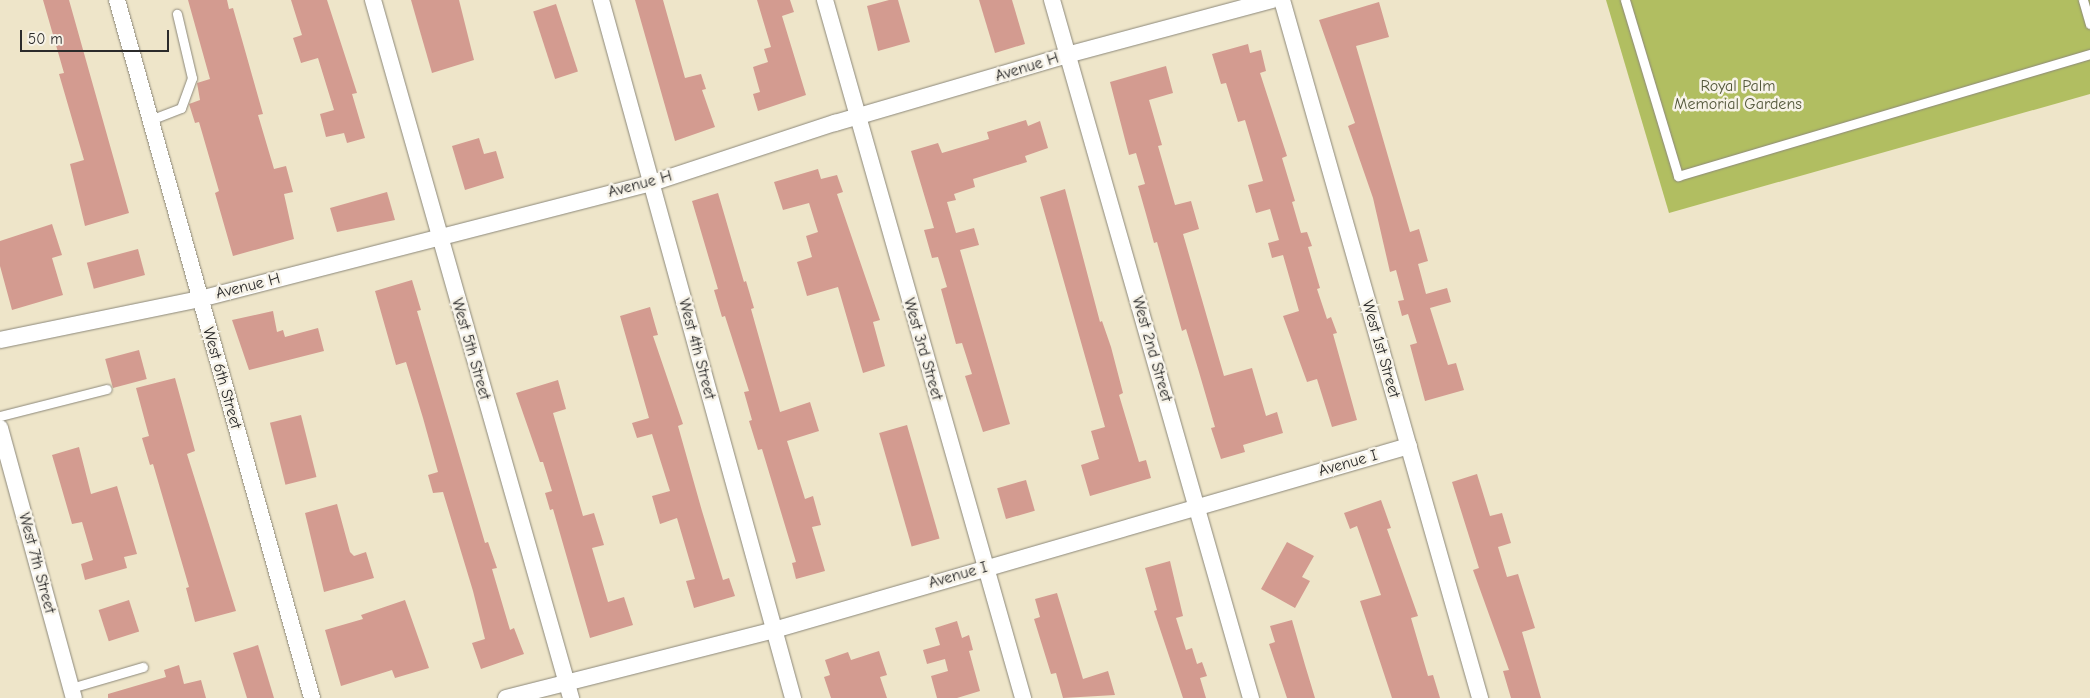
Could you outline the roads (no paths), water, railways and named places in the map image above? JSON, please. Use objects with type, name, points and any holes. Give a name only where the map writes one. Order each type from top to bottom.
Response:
[{"type":"street","name":"West 6th Street","points":[[117,0],[312,698]]},
{"type":"street","name":"West 5th Street","points":[[373,0],[569,691]]},
{"type":"street","name":"West 4th Street","points":[[601,0],[793,698]]},
{"type":"street","name":"West 3rd Street","points":[[824,0],[1023,698]]},
{"type":"street","name":"West 2nd Street","points":[[1052,0],[1251,698]]},
{"type":"street","name":"Avenue H","points":[[0,340],[200,299],[440,239],[652,183],[857,118],[1067,55],[1272,0]]},
{"type":"street","name":"West 1st Street","points":[[1282,0],[1480,698]]},
{"type":"street","name":"West 7th Street","points":[[0,428],[73,693]]},
{"type":"street","name":"Avenue I","points":[[506,698],[569,691],[985,567],[1409,446]]},
{"type":"lane","points":[[1625,0],[1678,176],[2090,54]]},
{"type":"lane","points":[[2083,0],[2090,24]]},
{"type":"lane","points":[[150,120],[181,108],[192,78],[177,14]]},
{"type":"lane","points":[[0,416],[107,389]]},
{"type":"lane","points":[[73,693],[143,667]]},
{"type":"park label","name":"Royal Palm Memorial Gardens","points":[[1738,95]]}]
